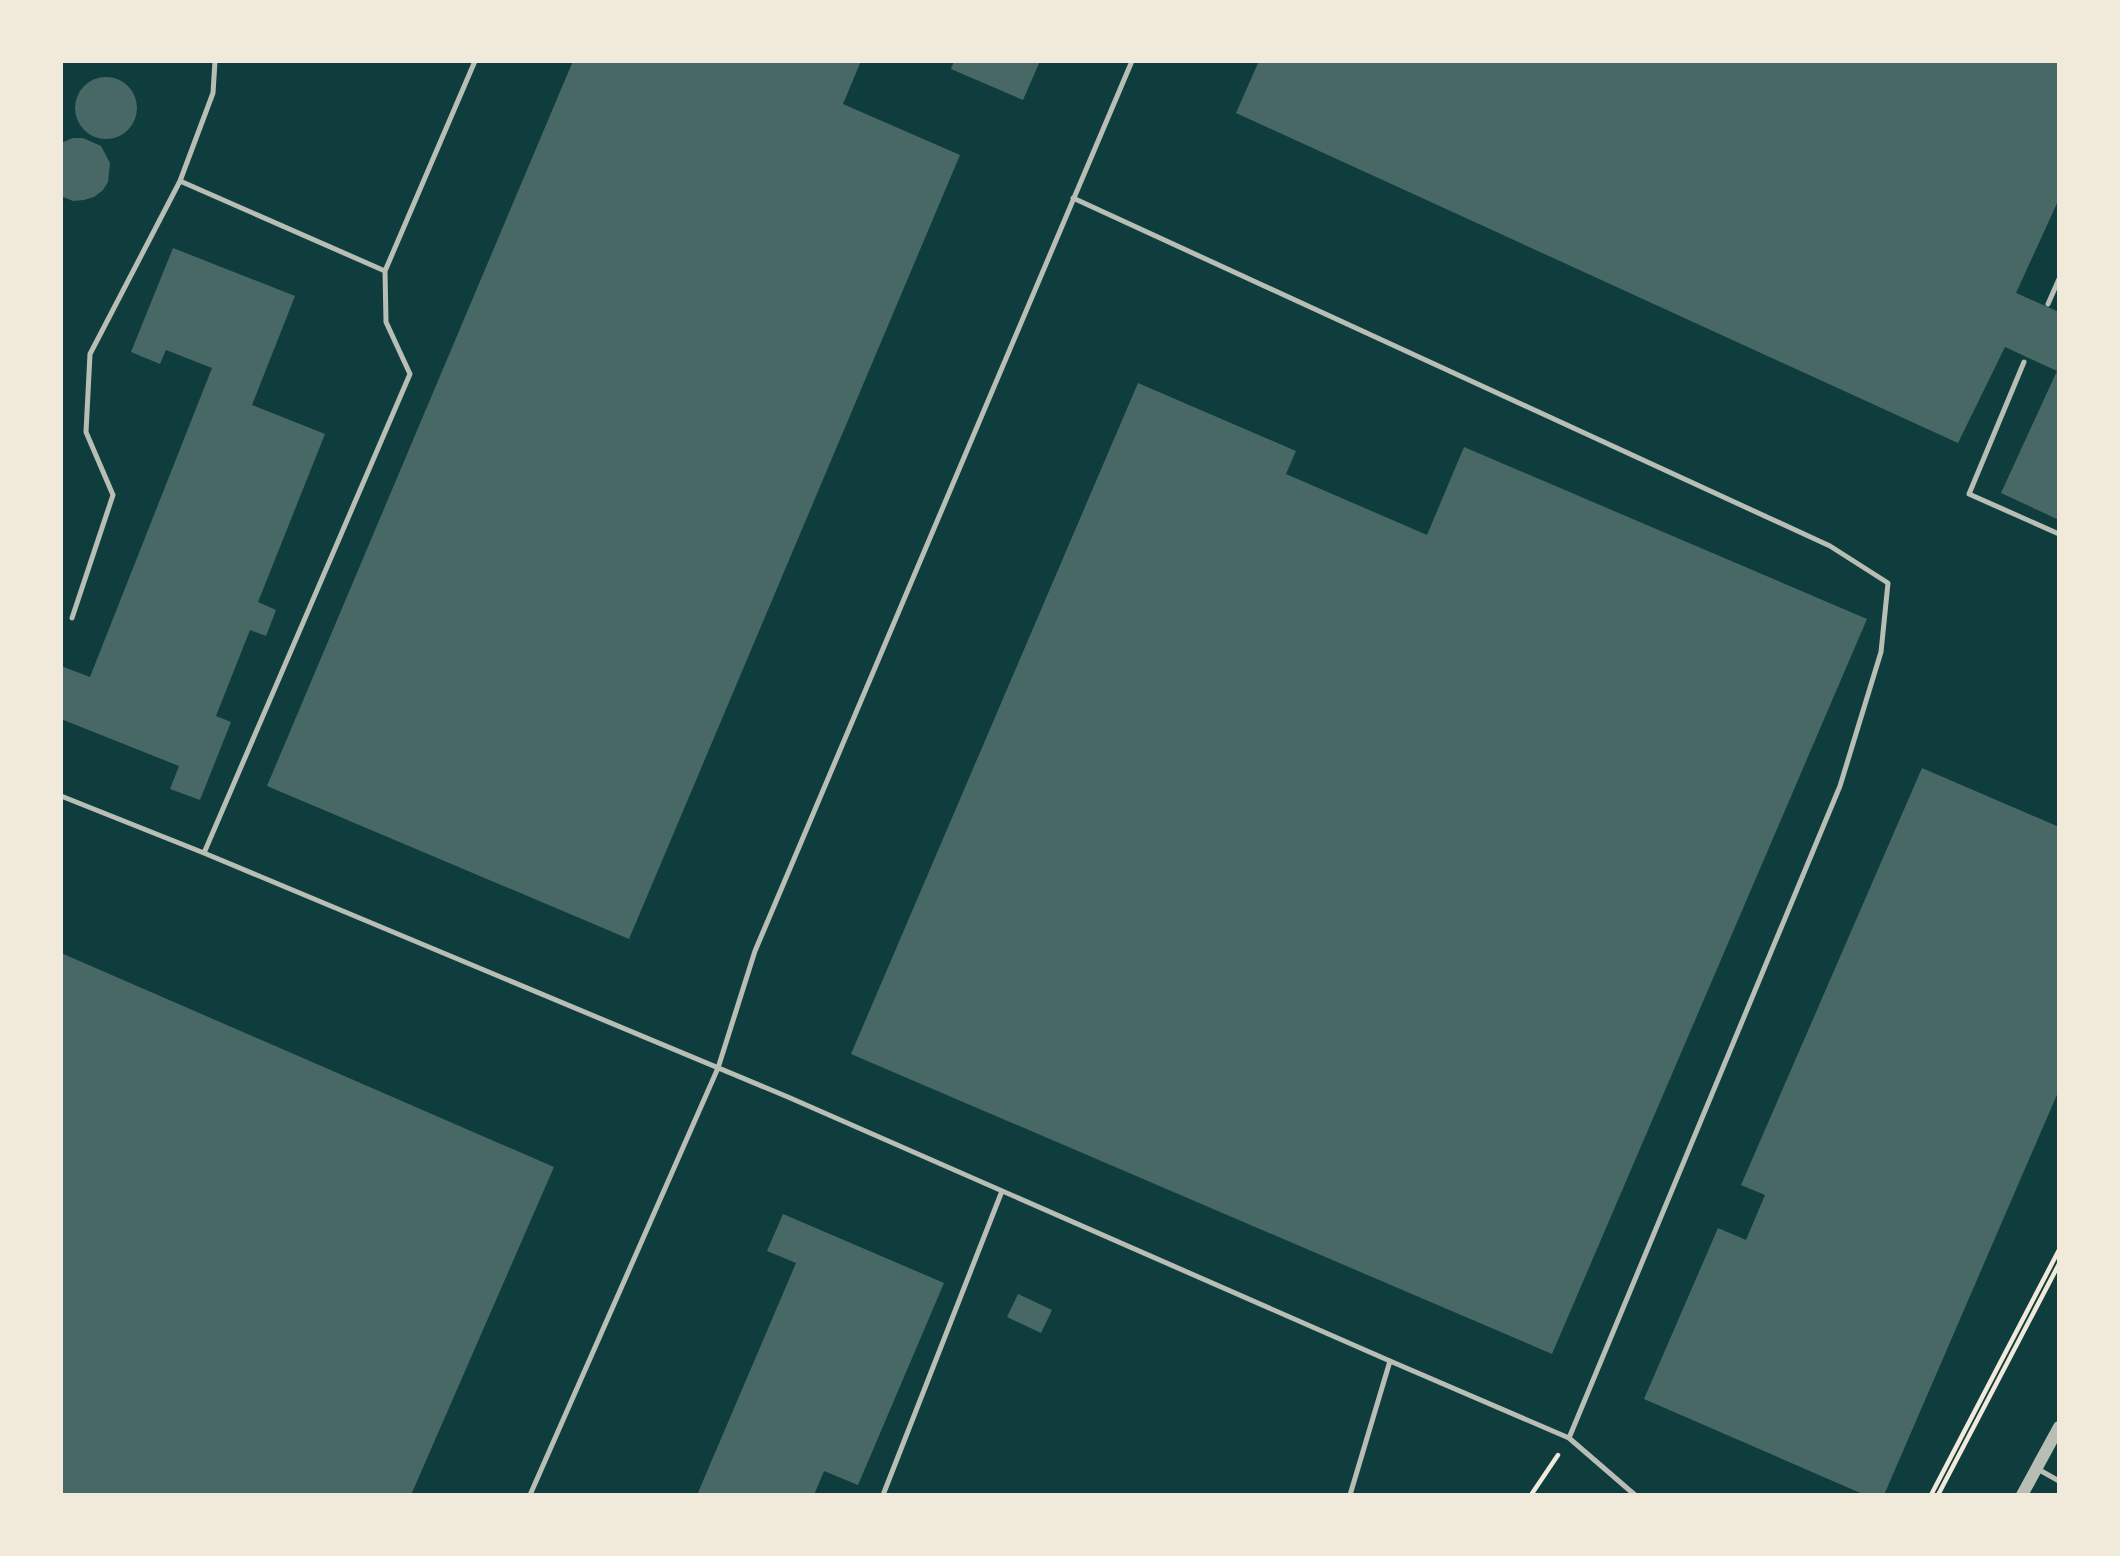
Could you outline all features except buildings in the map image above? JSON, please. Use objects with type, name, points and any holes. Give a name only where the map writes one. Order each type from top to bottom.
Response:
[{"type":"street","points":[[2022,1495],[2059,1427]]},
{"type":"lane","points":[[72,618],[113,495],[86,432],[90,354],[180,181],[213,93],[215,61]]},
{"type":"lane","points":[[204,853],[410,374],[386,322],[386,271],[475,61]]},
{"type":"lane","points":[[530,1495],[718,1068],[755,951],[1132,61]]},
{"type":"lane","points":[[180,181],[386,271]]},
{"type":"lane","points":[[1073,198],[1830,546],[1888,583],[1881,652],[1840,786],[1569,1437]]},
{"type":"lane","points":[[2048,304],[2059,279]]},
{"type":"lane","points":[[2024,362],[1969,494],[2059,534]]},
{"type":"lane","points":[[61,796],[718,1068],[1390,1362],[1569,1437],[1635,1495]]},
{"type":"lane","points":[[883,1495],[1002,1191]]},
{"type":"lane","points":[[1350,1495],[1390,1362]]},
{"type":"lane","points":[[2036,1468],[2059,1481]]},
{"type":"path","points":[[1931,1495],[2059,1250]]},
{"type":"path","points":[[1938,1495],[2059,1264]]},
{"type":"path","points":[[1531,1495],[1569,1437]]}]
